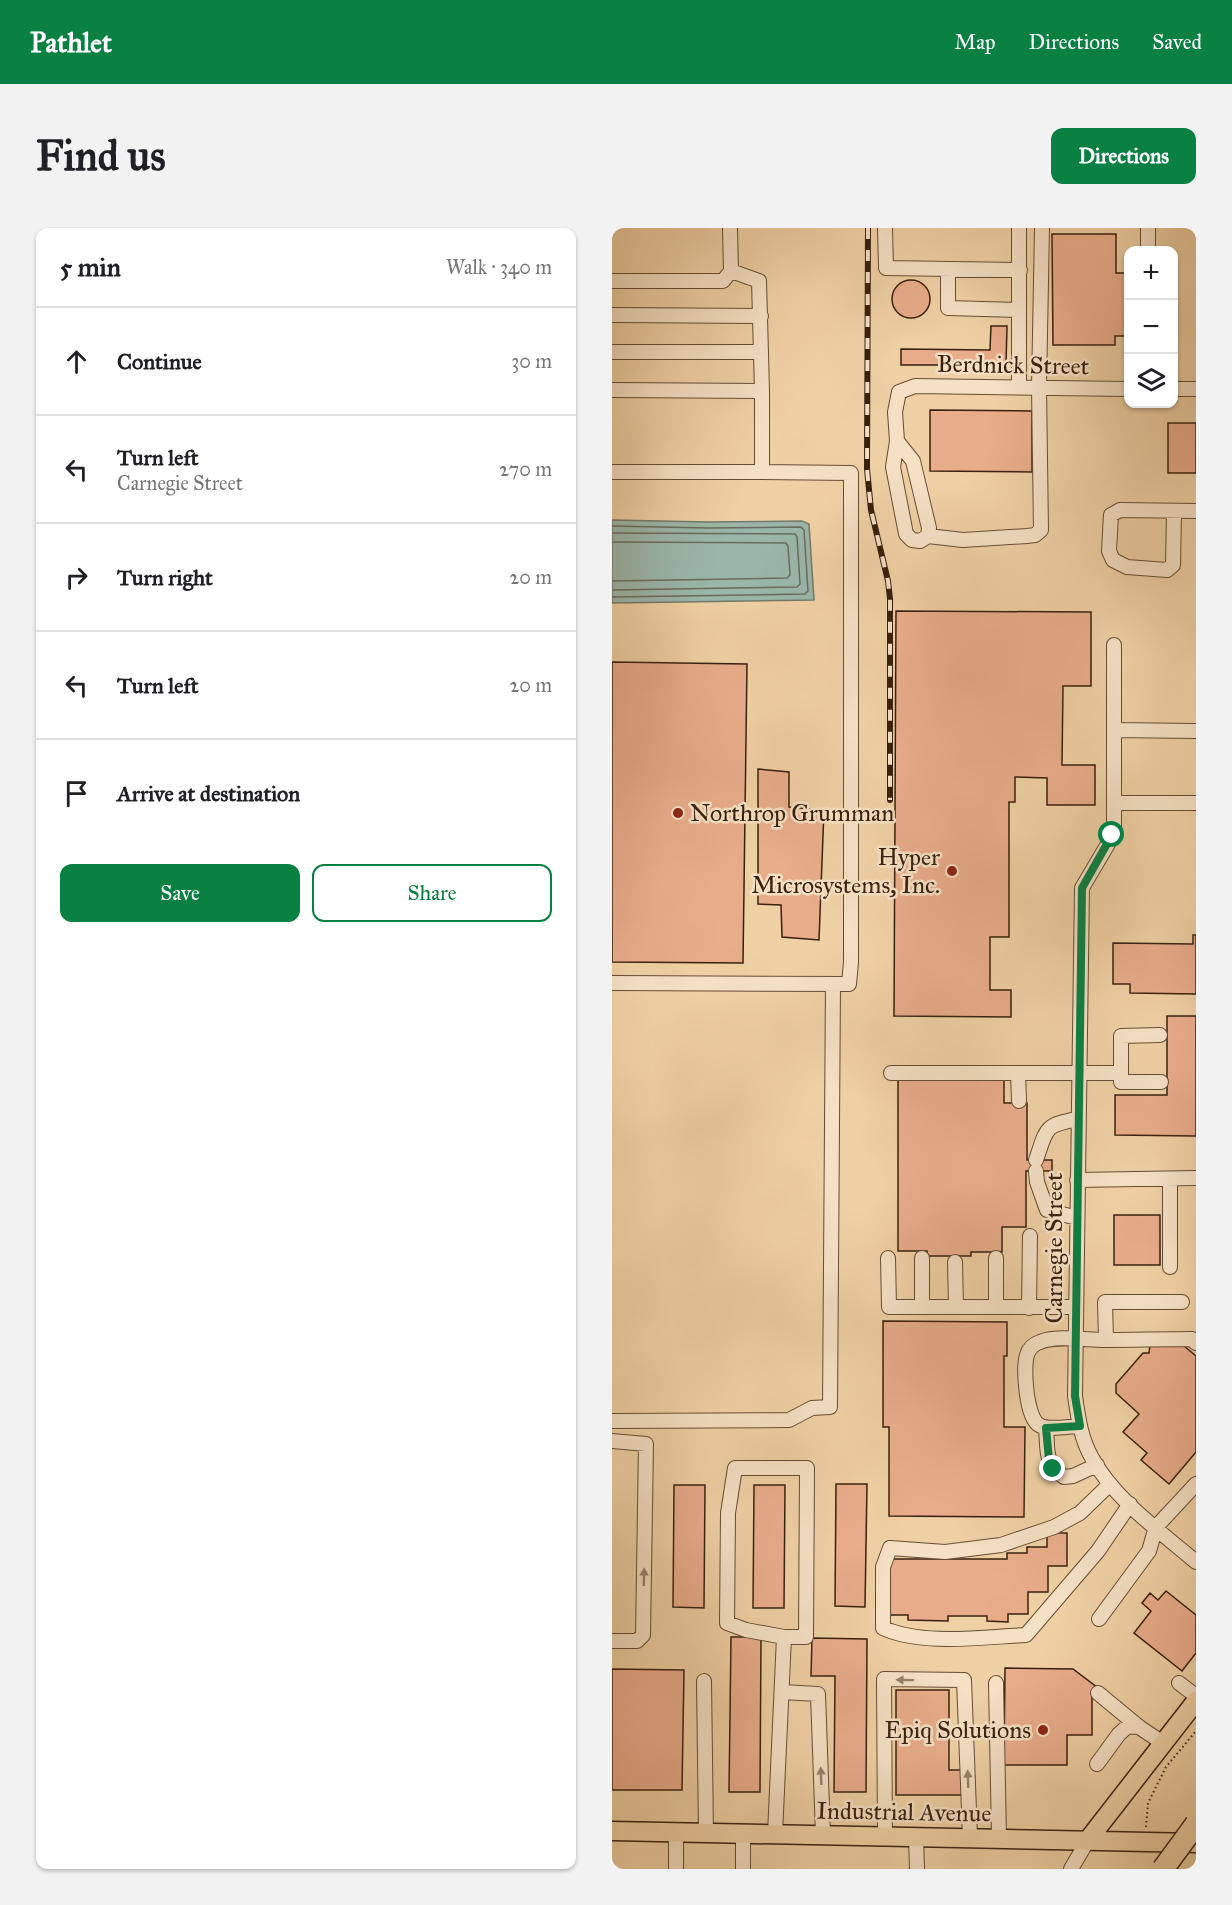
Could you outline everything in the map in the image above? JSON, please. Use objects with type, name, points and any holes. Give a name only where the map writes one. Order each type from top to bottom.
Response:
[{"type":"highway","points":[[1163,1869],[1196,1824]]},
{"type":"main road","points":[[1088,1840],[1196,1698]]},
{"type":"main road","name":"Industrial Avenue","points":[[612,1831],[1196,1843]]},
{"type":"street","points":[[612,280],[723,281],[731,271],[730,228]]},
{"type":"street","points":[[885,228],[886,268],[1020,270]]},
{"type":"street","points":[[1019,228],[1019,387]]},
{"type":"street","points":[[897,441],[893,467],[906,534],[912,540],[920,541],[928,536],[963,540],[1027,536],[1035,535],[1041,530],[1039,387],[1042,228]]},
{"type":"street","points":[[1148,228],[1148,246]]},
{"type":"street","points":[[948,269],[948,308],[1019,310]]},
{"type":"street","points":[[731,271],[759,281],[762,472]]},
{"type":"street","points":[[612,315],[760,316]]},
{"type":"street","points":[[612,352],[761,352]]},
{"type":"street","name":"Berdnick Street","points":[[897,441],[896,412],[899,392],[915,386],[1124,389]]},
{"type":"street","points":[[1178,389],[1196,390]]},
{"type":"street","points":[[612,390],[762,391]]},
{"type":"street","points":[[897,441],[913,461],[929,528],[928,536]]},
{"type":"street","points":[[612,472],[850,473],[851,962],[849,984],[612,983]]},
{"type":"street","points":[[1174,512],[1173,565],[1167,570],[1127,567],[1113,560],[1109,550],[1111,515],[1120,510],[1196,511]]},
{"type":"street","points":[[1114,645],[1114,802],[1196,803]]},
{"type":"street","points":[[1114,730],[1196,731]]},
{"type":"street","name":"Carnegie Street","points":[[1114,802],[1112,835],[1082,888],[1075,1396],[1080,1426],[1092,1458],[1110,1484],[1196,1562]]},
{"type":"street","points":[[612,1421],[789,1420],[812,1408],[830,1407],[833,984]]},
{"type":"street","points":[[1160,1035],[1121,1036],[1121,1082],[1161,1082]]},
{"type":"street","points":[[891,1073],[1121,1073]]},
{"type":"street","points":[[1018,1073],[1019,1101]]},
{"type":"street","points":[[1077,1218],[1047,1210],[1037,1182],[1036,1165],[1050,1127],[1055,1123],[1078,1119]]},
{"type":"street","points":[[1077,1180],[1196,1178]]},
{"type":"street","points":[[1170,1179],[1170,1267]]},
{"type":"street","points":[[1029,1308],[1030,1236]]},
{"type":"street","points":[[888,1258],[889,1307],[1076,1307]]},
{"type":"street","points":[[922,1258],[922,1307]]},
{"type":"street","points":[[996,1258],[996,1307]]},
{"type":"street","points":[[955,1262],[956,1307]]},
{"type":"street","points":[[1106,1340],[1105,1302],[1182,1302]]},
{"type":"street","points":[[1080,1426],[1046,1428],[1038,1425],[1029,1410],[1027,1356],[1031,1347],[1045,1340],[1076,1339],[1192,1339],[1196,1343]]},
{"type":"street","points":[[1046,1428],[1049,1460],[1053,1469],[1064,1477],[1097,1465]]},
{"type":"street","points":[[612,1441],[646,1444],[644,1635],[637,1641],[612,1641]]},
{"type":"street","points":[[735,1468],[807,1468],[806,1637],[784,1637],[746,1630],[727,1623],[728,1513],[735,1468]]},
{"type":"street","points":[[1110,1484],[1080,1513],[1054,1527],[1002,1545],[945,1552],[890,1548],[883,1567],[883,1628],[894,1634],[942,1639],[1026,1635],[1098,1551],[1130,1504]]},
{"type":"street","points":[[1100,1619],[1149,1551],[1156,1527],[1196,1484]]},
{"type":"street","points":[[775,1834],[784,1637]]},
{"type":"street","points":[[885,1836],[884,1679],[964,1680],[970,1838]]},
{"type":"street","points":[[704,1681],[706,1833]]},
{"type":"street","points":[[996,1683],[999,1838]]},
{"type":"street","points":[[1179,1683],[1196,1698]]},
{"type":"street","points":[[782,1692],[818,1694],[823,1835]]},
{"type":"street","points":[[1098,1693],[1139,1727],[1163,1743]]},
{"type":"street","points":[[1097,1764],[1119,1734],[1128,1726],[1139,1727]]},
{"type":"street","points":[[676,1832],[676,1869]]},
{"type":"street","points":[[743,1833],[743,1869]]},
{"type":"street","points":[[916,1837],[917,1869]]},
{"type":"street","points":[[1071,1869],[1088,1840]]},
{"type":"path","points":[[1148,1803],[1167,1767],[1196,1731]]},
{"type":"water","points":[[612,520],[802,521],[809,524],[814,600],[612,603]]},
{"type":"building","points":[[1052,234],[1116,234],[1116,273],[1124,273],[1124,336],[1115,336],[1115,345],[1053,345]]},
{"type":"building","points":[[911,280],[925,285],[930,299],[925,313],[911,318],[897,313],[892,299],[897,285]]},
{"type":"building","points":[[991,326],[1007,326],[1006,365],[901,365],[901,349],[990,350]]},
{"type":"building","points":[[930,410],[1032,411],[1032,472],[930,471]]},
{"type":"building","points":[[1168,423],[1196,423],[1196,473],[1168,473]]},
{"type":"building","name":"Hyper Microsystems, Inc.","points":[[896,611],[1091,612],[1091,686],[1063,686],[1062,765],[1095,765],[1095,805],[1047,805],[1047,778],[1015,777],[1015,802],[1009,802],[1009,937],[990,937],[990,990],[1011,990],[1011,1017],[894,1016]]},
{"type":"building","name":"Northrop Grumman","points":[[612,662],[747,664],[743,963],[612,962]]},
{"type":"building","name":"Northrop Grumman","points":[[758,769],[789,772],[789,807],[824,810],[819,940],[782,937],[781,905],[758,904]]},
{"type":"building","points":[[1193,935],[1196,935],[1196,994],[1130,993],[1130,984],[1113,984],[1113,943],[1193,944]]},
{"type":"building","points":[[1167,1016],[1196,1016],[1196,1136],[1115,1135],[1115,1095],[1167,1095]]},
{"type":"building","points":[[898,1078],[1004,1078],[1004,1103],[1027,1103],[1027,1160],[1052,1160],[1052,1171],[1026,1171],[1026,1227],[1002,1227],[1002,1252],[971,1252],[971,1256],[927,1256],[927,1251],[898,1251]]},
{"type":"building","points":[[1114,1215],[1160,1215],[1160,1265],[1114,1265]]},
{"type":"building","points":[[883,1321],[1007,1322],[1007,1356],[1004,1356],[1004,1427],[1025,1427],[1024,1517],[889,1516],[889,1427],[883,1427]]},
{"type":"building","points":[[1150,1345],[1184,1346],[1196,1356],[1196,1452],[1169,1484],[1141,1460],[1147,1453],[1123,1432],[1139,1414],[1116,1393],[1116,1384],[1143,1353],[1149,1353]]},
{"type":"building","points":[[836,1484],[867,1484],[865,1607],[835,1606]]},
{"type":"building","points":[[674,1485],[705,1485],[704,1608],[673,1607]]},
{"type":"building","points":[[754,1485],[785,1485],[784,1608],[753,1608]]},
{"type":"building","points":[[1047,1533],[1067,1533],[1067,1566],[1048,1566],[1048,1592],[1028,1592],[1028,1614],[1008,1614],[1008,1622],[987,1621],[987,1616],[948,1616],[948,1621],[908,1620],[908,1615],[888,1615],[888,1559],[1007,1559],[1007,1553],[1027,1553],[1027,1547],[1047,1547]]},
{"type":"building","points":[[1166,1591],[1196,1615],[1196,1653],[1182,1671],[1134,1633],[1151,1611],[1142,1603],[1150,1593],[1158,1600]]},
{"type":"building","points":[[731,1637],[761,1637],[760,1792],[729,1792]]},
{"type":"building","points":[[812,1638],[867,1639],[866,1792],[834,1792],[835,1676],[811,1676]]},
{"type":"building","points":[[1005,1668],[1073,1669],[1098,1688],[1092,1696],[1092,1735],[1067,1735],[1067,1765],[1004,1765]]},
{"type":"building","points":[[612,1669],[684,1670],[682,1790],[612,1790]]},
{"type":"building","points":[[896,1690],[949,1690],[949,1770],[963,1770],[963,1795],[896,1795]]},
{"type":"railway","points":[[868,228],[867,469],[871,510],[888,581],[890,599],[890,800]]},
{"type":"place","name":"Northrop Grumman","points":[[678,813]]},
{"type":"place","name":"Hyper Microsystems, Inc.","points":[[952,871]]},
{"type":"place","name":"Epiq Solutions","points":[[1043,1730]]},
{"type":"route","points":[[1053,1469],[1049,1460],[1046,1428],[1080,1426],[1075,1396],[1082,888],[1112,835]]}]
